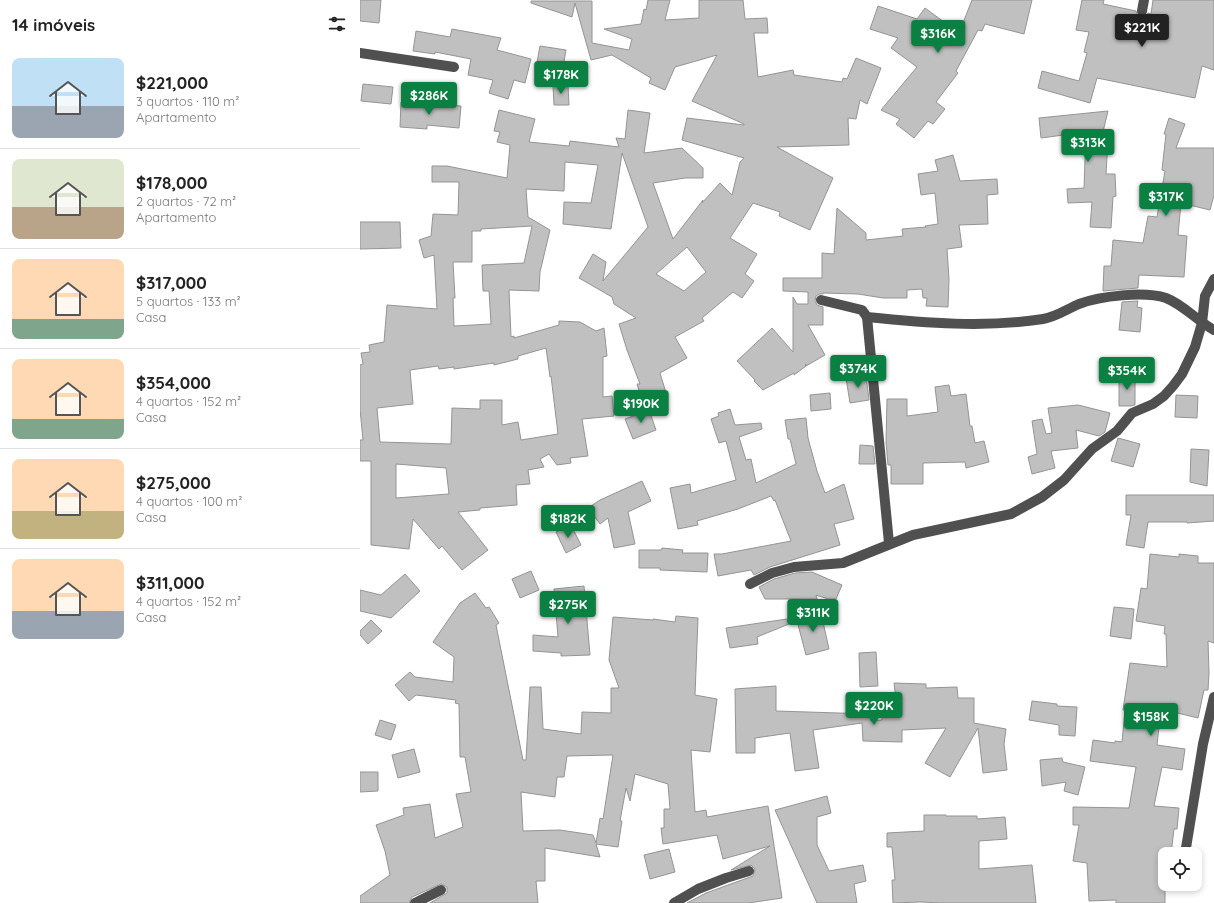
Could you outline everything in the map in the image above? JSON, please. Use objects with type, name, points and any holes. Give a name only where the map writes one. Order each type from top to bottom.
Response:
[{"type":"street","points":[[1142,11],[1144,0]]},
{"type":"street","points":[[360,53],[454,67]]},
{"type":"street","points":[[750,584],[772,573],[794,567],[843,563],[889,543],[913,535],[1011,514],[1042,497],[1064,480],[1092,449],[1117,431],[1132,413],[1153,404],[1164,396],[1173,386],[1195,347],[1202,323],[1205,296],[1214,279]]},
{"type":"street","points":[[867,318],[922,322],[981,323],[1022,321],[1051,318],[1079,304],[1099,298],[1149,296],[1166,298],[1178,304],[1202,323],[1214,330]]},
{"type":"street","points":[[821,300],[862,310],[867,318],[889,543]]},
{"type":"street","points":[[1186,847],[1203,744],[1214,697]]},
{"type":"street","points":[[674,903],[698,889],[749,871]]},
{"type":"street","points":[[415,903],[441,890]]},
{"type":"building","points":[[360,0],[381,0],[379,23],[360,21]]},
{"type":"building","points":[[648,0],[670,0],[665,20],[699,18],[699,0],[743,0],[745,19],[767,18],[768,33],[754,33],[758,77],[793,70],[794,75],[842,82],[843,78],[847,79],[856,58],[881,68],[867,104],[860,100],[856,119],[848,118],[849,145],[777,147],[833,178],[810,230],[779,216],[780,212],[753,203],[730,238],[757,254],[745,274],[754,281],[742,298],[733,292],[702,318],[704,321],[675,337],[687,358],[660,373],[667,396],[643,403],[637,384],[640,384],[619,324],[636,318],[614,304],[612,297],[579,278],[593,254],[606,262],[603,281],[648,227],[622,153],[611,229],[563,224],[564,202],[591,203],[598,165],[565,162],[564,191],[526,189],[528,217],[550,230],[540,272],[539,291],[509,290],[511,337],[514,336],[514,338],[559,325],[559,321],[580,322],[596,331],[604,328],[607,356],[603,357],[603,397],[612,396],[614,416],[582,419],[588,456],[570,458],[571,463],[557,465],[549,454],[540,459],[544,467],[528,470],[530,484],[516,485],[517,505],[480,508],[480,510],[458,512],[488,550],[462,570],[442,546],[439,549],[413,519],[409,549],[371,545],[371,461],[360,461],[360,440],[363,440],[360,409],[360,365],[363,364],[361,353],[370,352],[369,345],[384,342],[387,305],[437,309],[434,255],[424,258],[419,240],[431,236],[433,214],[458,215],[459,182],[432,182],[432,166],[447,166],[507,178],[510,145],[497,142],[500,132],[494,131],[499,110],[535,119],[529,142],[569,146],[570,141],[619,147],[616,138],[625,139],[628,110],[650,113],[644,153],[682,148],[703,168],[703,178],[685,178],[653,183],[673,239],[703,200],[702,203],[720,183],[732,195],[740,162],[744,158],[682,140],[687,118],[744,125],[692,101],[717,55],[675,67],[665,90],[649,83],[651,78],[612,55],[591,60],[575,3],[572,17],[531,3],[531,1],[592,1],[592,43],[629,50],[632,39],[604,29],[641,24],[644,9],[646,10]],"holes":[[[532,226],[524,263],[482,265],[483,291],[489,291],[491,324],[454,326],[453,298],[455,298],[453,262],[472,262],[472,231],[481,231],[481,229]],[[687,247],[706,272],[684,291],[656,274]],[[546,348],[558,434],[521,440],[518,422],[502,425],[502,400],[480,400],[480,409],[452,408],[451,444],[380,442],[377,408],[413,404],[410,370],[438,366],[439,369],[454,367],[454,369],[494,363],[494,365],[518,359],[518,356]],[[396,464],[446,468],[449,494],[396,498]]]},
{"type":"building","points":[[972,0],[1032,0],[1024,34],[985,24],[982,31],[978,30],[956,71],[958,73],[936,102],[945,109],[933,124],[928,121],[914,138],[896,124],[900,119],[881,110],[917,67],[891,48],[898,38],[870,29],[878,6],[917,19],[925,8],[959,33]]},
{"type":"building","points":[[1082,0],[1104,0],[1103,4],[1136,11],[1138,16],[1145,17],[1148,13],[1151,14],[1153,0],[1214,0],[1214,70],[1202,66],[1195,98],[1097,78],[1090,103],[1038,88],[1042,71],[1079,81],[1087,53],[1084,52],[1089,32],[1076,30]]},
{"type":"building","points":[[452,29],[501,38],[497,50],[531,59],[525,83],[514,80],[508,99],[489,93],[493,80],[468,75],[471,59],[435,52],[435,54],[413,51],[416,31],[450,37]]},
{"type":"building","points":[[540,46],[566,50],[562,73],[536,68]]},
{"type":"building","points":[[363,84],[393,87],[391,104],[361,101]]},
{"type":"building","points":[[568,85],[569,105],[554,105],[553,86]]},
{"type":"building","points":[[401,102],[461,106],[459,128],[427,125],[427,129],[400,127]]},
{"type":"building","points":[[1108,111],[1101,140],[1108,140],[1106,174],[1115,174],[1116,196],[1113,197],[1111,228],[1090,227],[1092,202],[1068,203],[1067,189],[1084,188],[1086,132],[1041,138],[1039,118]]},
{"type":"building","points":[[1169,118],[1185,124],[1176,148],[1214,148],[1214,195],[1210,210],[1181,203],[1178,235],[1187,236],[1184,277],[1139,275],[1138,288],[1103,291],[1104,266],[1111,266],[1113,240],[1143,243],[1148,216],[1157,217],[1165,171],[1162,170],[1166,134],[1164,134]]},
{"type":"building","points":[[953,155],[960,181],[997,179],[998,194],[987,195],[988,224],[959,225],[962,247],[947,249],[949,279],[948,307],[926,306],[927,298],[923,298],[922,289],[907,290],[907,298],[883,298],[858,294],[819,294],[816,296],[815,301],[817,305],[823,307],[823,325],[808,325],[825,355],[794,375],[794,373],[763,390],[737,361],[772,328],[793,352],[793,297],[797,304],[808,304],[808,292],[783,291],[783,278],[822,278],[822,253],[834,254],[837,208],[866,233],[866,240],[903,236],[902,229],[926,227],[925,226],[938,224],[935,193],[921,195],[918,174],[938,171],[935,160]]},
{"type":"building","points":[[360,222],[400,222],[401,248],[360,249]]},
{"type":"building","points":[[1138,301],[1137,307],[1142,308],[1140,332],[1119,330],[1122,302]]},
{"type":"building","points":[[866,375],[869,400],[850,403],[846,378]]},
{"type":"building","points":[[1119,376],[1135,376],[1135,405],[1119,406]]},
{"type":"building","points":[[949,385],[951,396],[966,394],[970,426],[972,426],[975,443],[984,441],[989,462],[966,468],[965,462],[923,463],[923,484],[891,484],[891,465],[888,465],[886,442],[887,399],[907,399],[907,416],[938,412],[935,387]]},
{"type":"building","points":[[830,393],[831,409],[811,411],[810,395]]},
{"type":"building","points":[[1176,395],[1198,396],[1197,418],[1175,417]]},
{"type":"building","points":[[1078,405],[1110,413],[1105,432],[1099,436],[1076,430],[1078,448],[1051,451],[1055,468],[1032,474],[1028,457],[1037,454],[1032,421],[1042,419],[1046,434],[1052,433],[1048,408]]},
{"type":"building","points":[[730,409],[735,425],[761,423],[762,429],[739,437],[746,460],[751,459],[756,483],[796,464],[790,439],[788,439],[785,420],[806,418],[808,438],[825,493],[844,484],[854,519],[834,524],[840,545],[770,567],[754,575],[751,570],[718,576],[714,554],[722,554],[791,541],[775,500],[774,501],[771,496],[738,509],[697,521],[698,525],[678,529],[670,488],[690,484],[691,493],[736,480],[726,441],[719,443],[711,419],[719,416],[718,413]]},
{"type":"building","points":[[649,410],[656,430],[633,439],[625,419]]},
{"type":"building","points":[[1118,438],[1140,444],[1133,467],[1111,461]]},
{"type":"building","points":[[860,445],[873,446],[875,464],[859,464]]},
{"type":"building","points":[[1191,449],[1209,450],[1207,486],[1190,482]]},
{"type":"building","points":[[642,481],[651,501],[628,512],[635,544],[614,548],[608,518],[600,524],[588,508],[600,500]]},
{"type":"building","points":[[1126,495],[1214,495],[1214,521],[1187,523],[1148,522],[1144,548],[1126,545],[1131,515],[1126,515]]},
{"type":"building","points":[[571,525],[581,545],[566,553],[556,532]]},
{"type":"building","points":[[662,548],[683,550],[682,553],[708,553],[707,572],[660,570],[660,568],[639,568],[639,550],[661,550]]},
{"type":"building","points":[[1150,554],[1179,557],[1179,554],[1198,556],[1198,563],[1214,563],[1214,643],[1208,641],[1208,690],[1204,690],[1198,718],[1161,709],[1157,745],[1185,749],[1182,770],[1162,767],[1154,806],[1179,808],[1177,829],[1174,829],[1172,847],[1158,847],[1158,891],[1165,891],[1165,903],[1116,903],[1116,900],[1089,901],[1087,863],[1073,861],[1079,825],[1073,825],[1073,807],[1129,808],[1136,767],[1090,761],[1093,740],[1115,743],[1115,741],[1122,742],[1125,710],[1123,710],[1130,663],[1167,667],[1166,634],[1164,634],[1165,626],[1136,621],[1141,588],[1147,589]]},
{"type":"building","points":[[531,571],[539,590],[520,598],[512,579]]},
{"type":"building","points":[[812,572],[842,585],[836,599],[828,599],[816,595],[817,599],[765,599],[759,587],[774,579],[795,573]]},
{"type":"building","points":[[405,574],[420,591],[391,618],[360,611],[360,590],[381,595]]},
{"type":"building","points":[[584,586],[590,655],[561,656],[561,653],[533,651],[533,635],[558,637],[554,589]]},
{"type":"building","points":[[475,593],[486,608],[489,607],[499,623],[496,625],[523,760],[526,760],[530,687],[541,687],[543,729],[581,734],[582,712],[611,713],[611,688],[619,688],[609,660],[613,617],[653,619],[675,622],[676,616],[698,618],[695,695],[717,699],[710,752],[691,750],[695,812],[706,810],[707,817],[768,806],[782,898],[748,903],[687,903],[706,893],[753,876],[755,869],[751,865],[731,870],[770,846],[723,859],[717,835],[663,844],[661,828],[664,828],[664,809],[670,809],[668,784],[635,774],[630,801],[626,788],[620,821],[622,821],[618,847],[596,844],[600,857],[545,848],[545,881],[536,881],[538,903],[430,903],[447,893],[447,887],[441,884],[412,897],[409,903],[360,903],[360,896],[390,875],[385,851],[376,825],[404,815],[403,808],[430,804],[435,838],[463,827],[456,794],[471,792],[465,757],[460,757],[459,704],[455,703],[456,700],[416,695],[409,701],[395,685],[410,672],[415,677],[453,682],[454,657],[433,642],[460,603]],"holes":[[[613,755],[603,819],[600,818],[596,843],[593,835],[560,830],[523,831],[521,792],[555,797],[557,777],[564,777],[567,756]]]},
{"type":"building","points":[[1114,607],[1134,609],[1131,639],[1110,636]]},
{"type":"building","points":[[821,613],[829,649],[806,655],[796,617]]},
{"type":"building","points":[[787,619],[789,624],[757,637],[758,644],[730,648],[726,628]]},
{"type":"building","points":[[371,620],[382,631],[368,644],[360,635],[360,631]]},
{"type":"building","points":[[876,652],[878,686],[860,687],[859,653]]},
{"type":"building","points":[[894,683],[926,684],[926,688],[957,687],[958,698],[974,698],[974,723],[1006,729],[1004,744],[1007,770],[983,773],[978,728],[950,777],[925,763],[946,728],[902,730],[902,742],[863,741],[862,723],[813,730],[819,768],[795,771],[790,733],[755,738],[755,753],[736,753],[735,689],[776,686],[776,711],[870,714],[871,721],[882,720],[882,714],[898,715]]},
{"type":"building","points":[[1032,701],[1057,704],[1057,706],[1077,707],[1075,736],[1059,735],[1059,725],[1029,720]]},
{"type":"building","points":[[380,720],[396,725],[391,740],[375,735]]},
{"type":"building","points":[[414,749],[420,772],[398,778],[392,755]]},
{"type":"building","points":[[1062,758],[1063,762],[1085,767],[1078,795],[1064,791],[1066,782],[1042,786],[1040,760]]},
{"type":"building","points":[[360,772],[378,772],[378,791],[360,792]]},
{"type":"building","points":[[827,796],[831,813],[817,817],[817,845],[829,871],[863,865],[866,881],[854,884],[857,903],[817,903],[775,810]]},
{"type":"building","points":[[924,815],[977,816],[977,819],[1005,817],[1007,839],[979,841],[979,869],[1032,865],[1036,903],[893,903],[892,880],[895,880],[892,847],[887,847],[887,833],[924,831]]},
{"type":"building","points":[[669,849],[675,872],[650,879],[644,855]]}]
